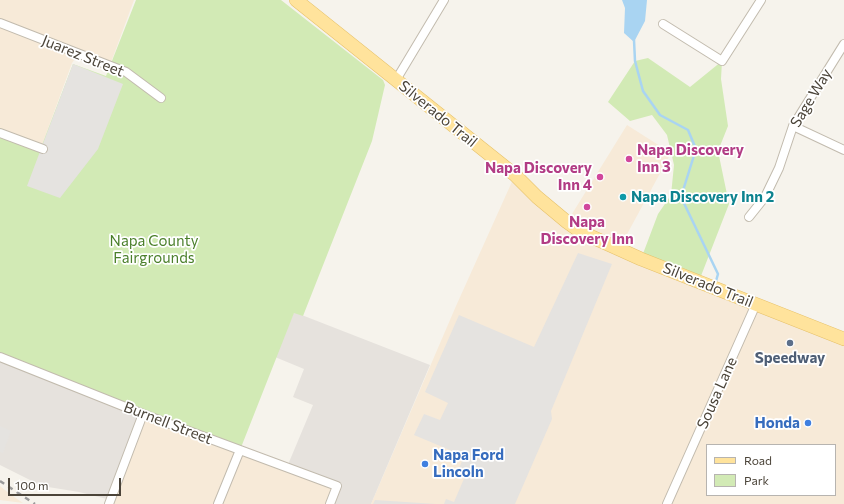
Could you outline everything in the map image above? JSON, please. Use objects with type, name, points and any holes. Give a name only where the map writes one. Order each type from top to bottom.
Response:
[{"type":"main road","name":"Silverado Trail","points":[[296,0],[515,175],[537,196],[581,232],[630,254],[844,339]]},
{"type":"street","points":[[396,80],[444,0]]},
{"type":"street","points":[[663,24],[722,61],[761,0]]},
{"type":"street","name":"Juarez Street","points":[[0,23],[126,72],[161,98]]},
{"type":"street","name":"Sage Way","points":[[749,217],[765,197],[779,168],[793,126],[844,44]]},
{"type":"street","points":[[793,126],[844,150]]},
{"type":"street","points":[[0,133],[43,149]]},
{"type":"street","name":"Sousa Lane","points":[[667,504],[756,304]]},
{"type":"street","name":"Burnell Street","points":[[0,357],[143,414],[337,486],[330,504]]},
{"type":"street","points":[[109,504],[143,414]]},
{"type":"street","points":[[218,504],[240,450]]},
{"type":"shaded area","points":[[0,0],[134,0],[110,65],[79,53],[72,63],[42,145],[0,128]]},
{"type":"shaded area","points":[[73,64],[123,84],[98,149],[60,198],[27,186]]},
{"type":"shaded area","points":[[627,125],[671,153],[619,249],[844,339],[844,504],[371,504],[456,306],[515,175],[567,222]]},
{"type":"shaded area","name":"Napa Ford Lincoln","points":[[578,253],[612,264],[551,411],[552,419],[515,504],[444,504],[446,499],[454,502],[466,474],[458,471],[464,456],[414,435],[424,414],[440,420],[448,403],[425,392],[459,315],[534,347]]},
{"type":"shaded area","points":[[294,312],[430,365],[371,504],[330,504],[337,486],[287,467],[313,405],[293,397],[304,369],[275,357]]},
{"type":"shaded area","points":[[0,357],[143,414],[111,500],[79,492],[42,486],[0,465]]},
{"type":"shaded area","points":[[143,414],[337,486],[330,504],[111,504]]},
{"type":"shaded area","points":[[0,426],[11,431],[3,453],[0,452]]},
{"type":"shaded area","points":[[0,486],[10,494],[23,503],[0,500]]},
{"type":"shaded area","name":"Napa Ford Lincoln","points":[[375,500],[436,504],[373,504]]},
{"type":"green space","name":"Napa County Fairgrounds","points":[[136,0],[281,0],[383,80],[385,85],[372,141],[303,316],[294,313],[240,450],[0,357],[0,128],[42,145],[73,64],[106,76]]},
{"type":"green space","points":[[648,58],[690,87],[722,61],[721,79],[728,126],[718,151],[729,204],[699,281],[641,259],[658,214],[671,195],[674,165],[667,135],[652,115],[630,121],[608,102],[635,61]]},
{"type":"water","points":[[622,0],[647,0],[645,21],[634,42],[624,33],[625,8]]},
{"type":"waterway","points":[[634,40],[635,61],[643,91],[660,115],[688,130],[696,149],[681,197],[718,274],[716,281]]},
{"type":"railway","points":[[0,481],[35,504]]},
{"type":"place","name":"Napa Discovery Inn 3","points":[[629,159]]},
{"type":"place","name":"Napa Discovery Inn 4","points":[[600,177]]},
{"type":"place","name":"Napa Discovery Inn 2","points":[[623,197]]},
{"type":"place","name":"Napa Discovery Inn","points":[[587,207]]},
{"type":"place","name":"Speedway","points":[[790,343]]},
{"type":"place","name":"Honda","points":[[808,423]]},
{"type":"place","name":"Napa Ford Lincoln","points":[[425,464]]}]
